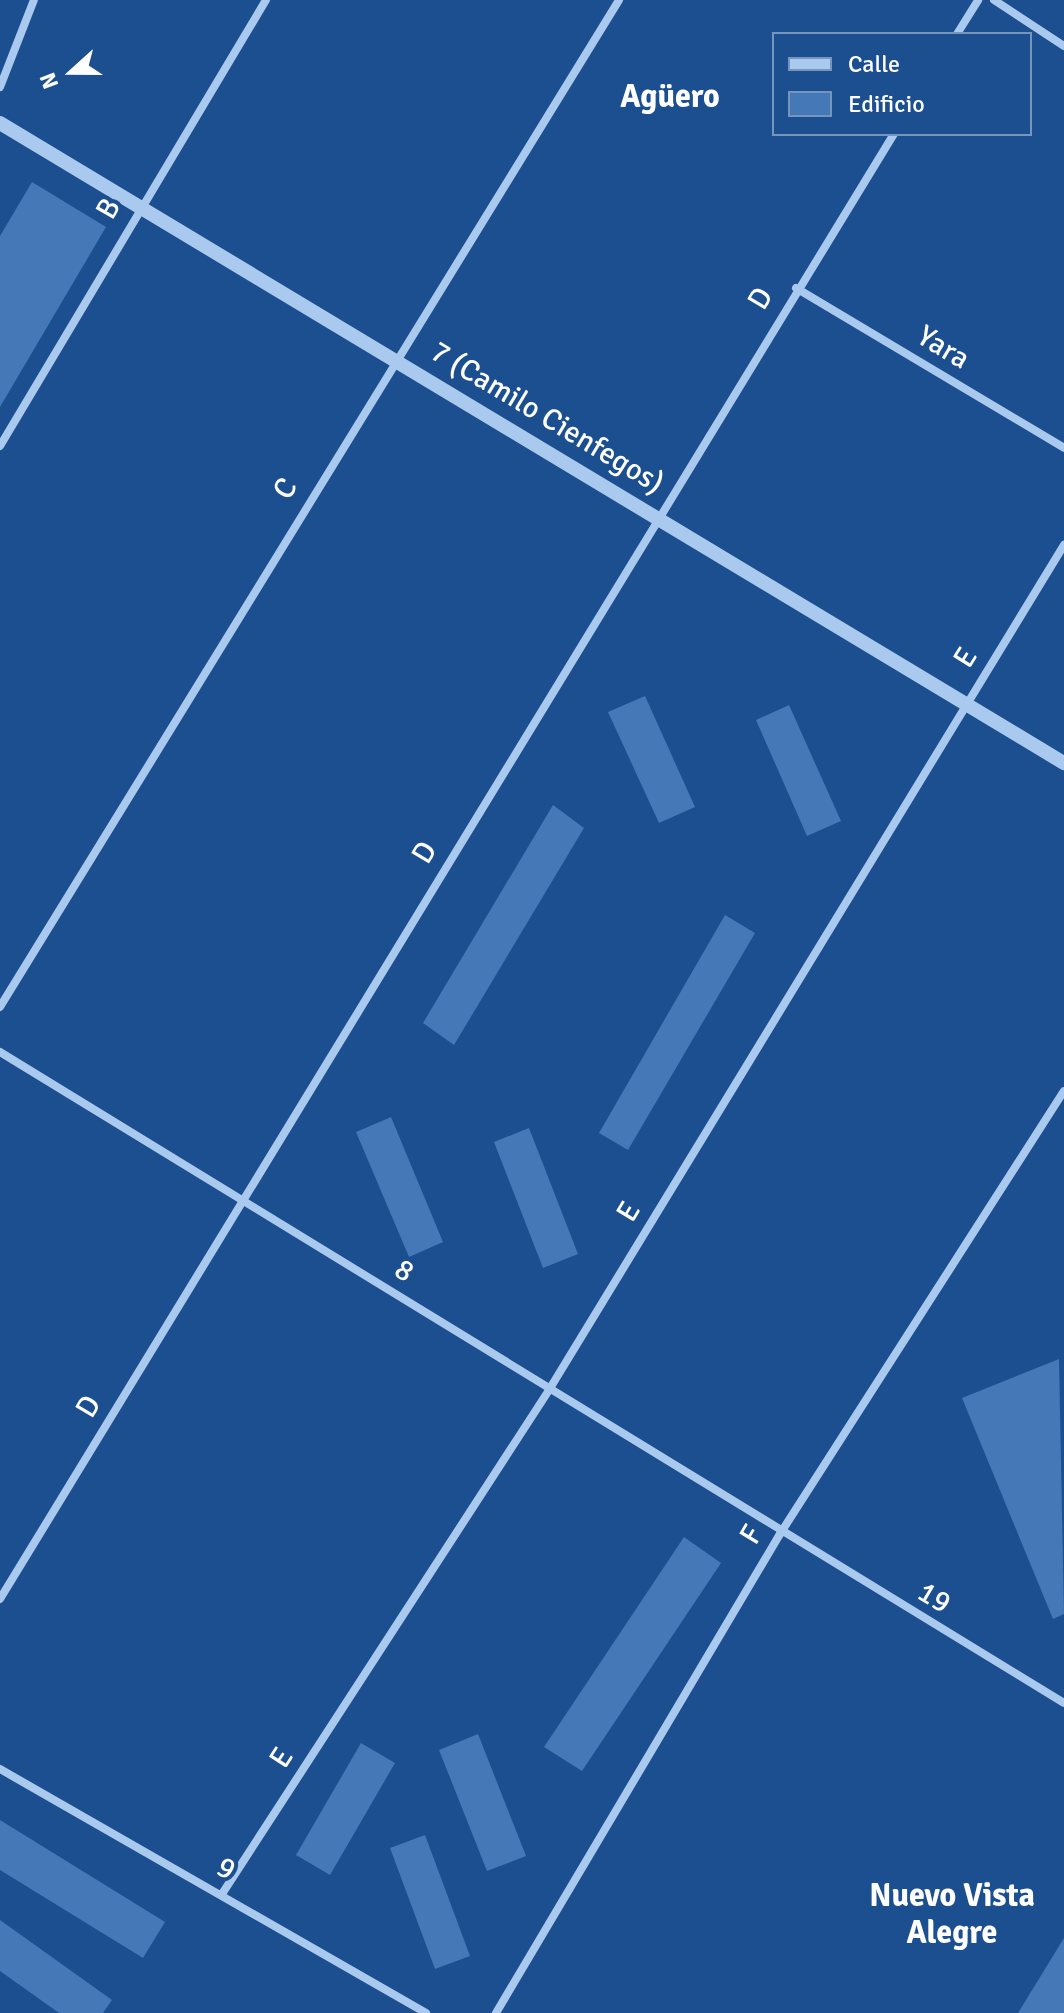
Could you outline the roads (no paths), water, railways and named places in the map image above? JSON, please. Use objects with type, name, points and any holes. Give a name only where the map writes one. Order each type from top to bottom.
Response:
[{"type":"street","points":[[0,87],[34,0]]},
{"type":"street","name":"B","points":[[0,446],[139,205],[266,0]]},
{"type":"street","name":"C","points":[[0,1007],[394,357],[619,0]]},
{"type":"street","points":[[958,32],[978,0]]},
{"type":"street","points":[[994,0],[1064,46]]},
{"type":"street","name":"7 (Camilo Cienfegos)","points":[[0,123],[658,515],[965,706],[1064,763]]},
{"type":"street","name":"D","points":[[0,1599],[796,288],[893,136]]},
{"type":"street","name":"Yara","points":[[796,288],[1064,448]]},
{"type":"street","name":"E","points":[[222,1894],[549,1390],[1064,545]]},
{"type":"street","name":"8","points":[[0,1052],[244,1199],[780,1534]]},
{"type":"street","name":"F","points":[[496,2013],[780,1534],[1064,1091]]},
{"type":"street","name":"19","points":[[780,1534],[1064,1703]]},
{"type":"street","name":"9","points":[[0,1769],[426,2013]]},
{"type":"district","name":"Agüero","points":[[670,97]]},
{"type":"district","name":"Nuevo Vista Alegre","points":[[952,1916]]}]
